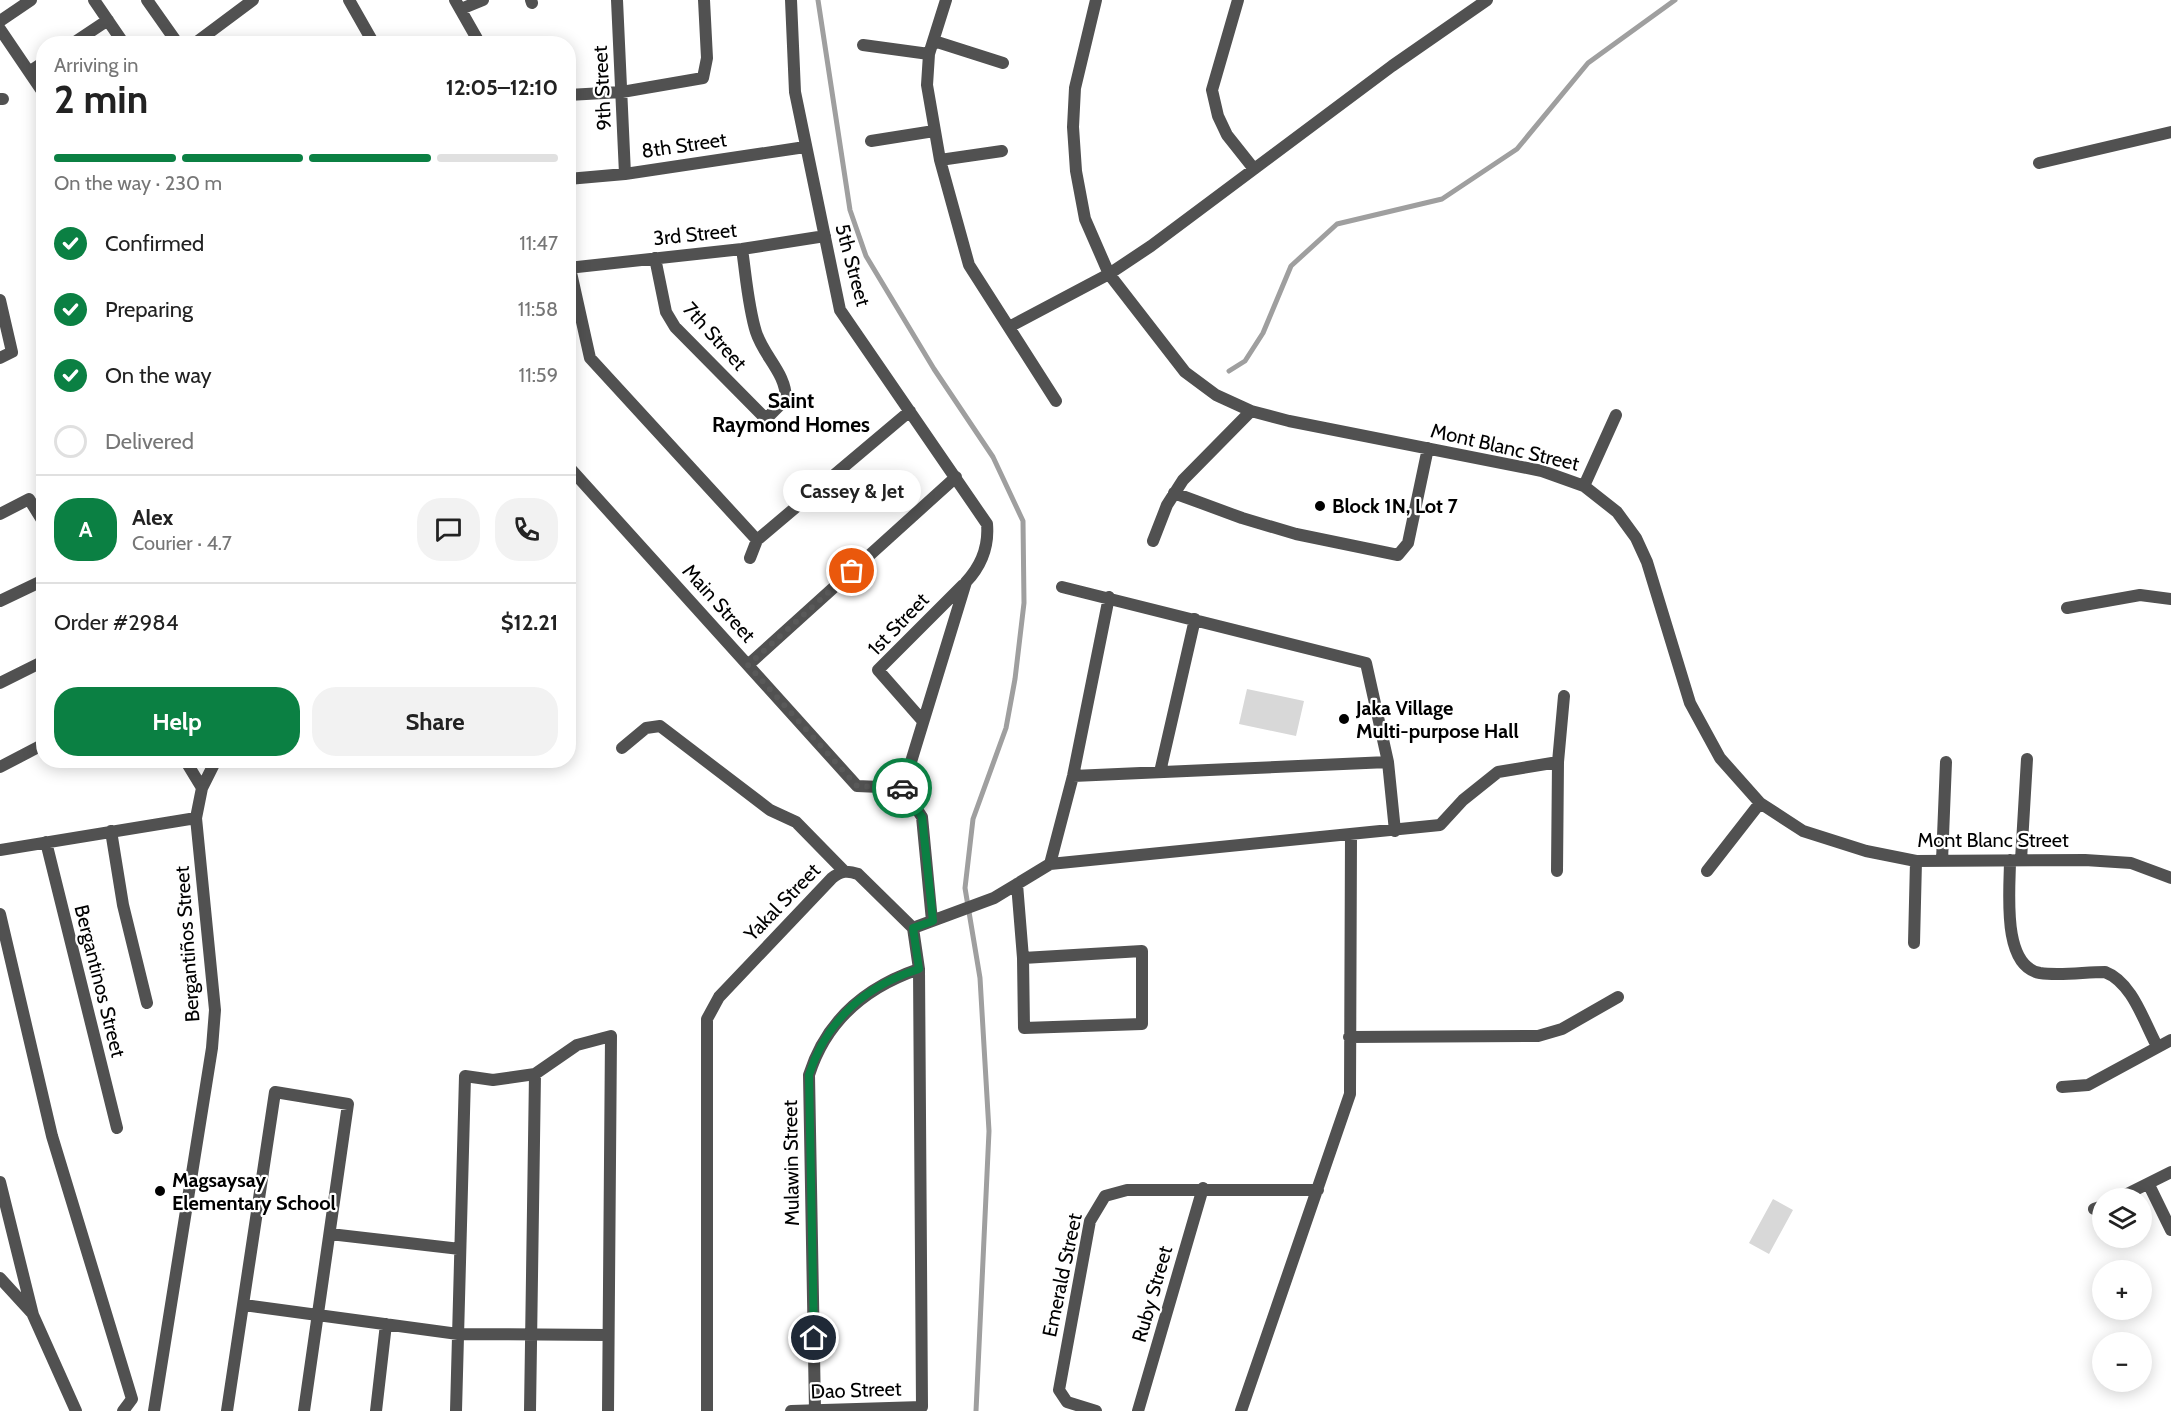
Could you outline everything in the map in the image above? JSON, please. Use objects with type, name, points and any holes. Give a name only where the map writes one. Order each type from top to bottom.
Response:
[{"type":"street","points":[[0,21],[31,0]]},
{"type":"street","points":[[94,0],[119,36]]},
{"type":"street","points":[[147,0],[172,36]]},
{"type":"street","points":[[205,36],[253,0]]},
{"type":"street","points":[[476,36],[458,4],[483,0]]},
{"type":"street","name":"9th Street","points":[[617,0],[625,174]]},
{"type":"street","points":[[576,95],[622,92],[705,81],[707,58],[704,0]]},
{"type":"street","name":"5th Street","points":[[791,0],[795,92],[840,310],[987,524],[988,536]]},
{"type":"street","points":[[946,0],[929,54],[927,85],[940,160],[969,265],[1056,401]]},
{"type":"street","name":"Mont Blanc Street","points":[[1096,0],[1075,88],[1073,127],[1076,171],[1085,219],[1109,274],[1185,372],[1216,395],[1251,411],[1288,421],[1542,471],[1584,486],[1617,512],[1636,538],[1647,562],[1690,703],[1720,758],[1760,803],[1803,831],[1866,851],[1916,861],[2016,860],[2131,863],[2171,878]]},
{"type":"street","points":[[1238,0],[1212,90],[1218,116],[1227,135],[1254,169]]},
{"type":"street","points":[[1009,327],[1109,274],[1151,246],[1487,0]]},
{"type":"street","points":[[352,1],[370,36]]},
{"type":"street","points":[[84,36],[108,20]]},
{"type":"street","points":[[0,29],[36,83]]},
{"type":"street","points":[[934,41],[1004,63]]},
{"type":"street","points":[[863,45],[929,54]]},
{"type":"street","points":[[28,72],[36,67]]},
{"type":"street","points":[[871,141],[934,130]]},
{"type":"street","points":[[2039,163],[2171,132]]},
{"type":"street","name":"8th Street","points":[[576,178],[625,174],[805,147]]},
{"type":"street","points":[[940,160],[1002,151]]},
{"type":"street","name":"3rd Street","points":[[576,267],[742,249],[825,236]]},
{"type":"street","name":"7th Street","points":[[655,258],[666,312],[675,327],[766,419],[786,399],[786,384],[763,350],[756,330],[742,249]]},
{"type":"street","points":[[576,298],[590,358],[757,540]]},
{"type":"street","points":[[0,300],[12,352],[0,358]]},
{"type":"street","points":[[750,558],[757,540],[910,411]]},
{"type":"street","points":[[1153,541],[1167,505],[1188,474],[1251,411]]},
{"type":"street","points":[[1584,486],[1616,415]]},
{"type":"street","points":[[1174,493],[1285,531],[1398,555],[1408,543],[1428,448]]},
{"type":"street","name":"Main Street","points":[[576,475],[857,786],[903,788]]},
{"type":"street","points":[[748,665],[956,477]]},
{"type":"street","points":[[0,514],[29,499],[36,510]]},
{"type":"street","name":"1st Street","points":[[922,720],[878,670],[979,568],[988,536]]},
{"type":"street","name":"1st Street","points":[[903,788],[966,582]]},
{"type":"street","points":[[0,601],[36,584]]},
{"type":"street","points":[[1062,586],[1366,663],[1388,762],[1395,831]]},
{"type":"street","points":[[2067,608],[2140,595],[2171,599]]},
{"type":"street","points":[[1050,864],[1074,776],[1109,597]]},
{"type":"street","points":[[1160,772],[1195,619]]},
{"type":"street","points":[[0,683],[36,665]]},
{"type":"street","points":[[1557,871],[1558,762],[1564,696]]},
{"type":"street","points":[[622,748],[646,728],[660,726],[762,805],[796,822],[844,871]]},
{"type":"street","points":[[0,766],[36,748]]},
{"type":"street","points":[[2027,759],[2010,928],[2016,949],[2025,966],[2040,973],[2105,972],[2113,975],[2125,986],[2157,1046]]},
{"type":"street","points":[[1074,776],[1388,762]]},
{"type":"street","points":[[919,969],[913,928],[994,898],[1050,864],[1440,825],[1463,800],[1498,772],[1558,762]]},
{"type":"street","points":[[1942,861],[1946,762]]},
{"type":"street","points":[[190,768],[202,788]]},
{"type":"street","name":"Bergantiños Street","points":[[154,1411],[212,1048],[215,1010],[196,818],[202,788],[212,768]]},
{"type":"street","points":[[903,788],[922,817],[933,921]]},
{"type":"street","points":[[1707,871],[1760,803]]},
{"type":"street","points":[[0,850],[196,818]]},
{"type":"street","points":[[111,831],[123,905],[147,1003]]},
{"type":"street","points":[[1241,1411],[1350,1094],[1351,835]]},
{"type":"street","name":"Bergantinos Street","points":[[46,842],[117,1128]]},
{"type":"street","points":[[1914,943],[1916,861]]},
{"type":"street","name":"Yakal Street","points":[[706,1411],[707,1019],[719,997],[832,878],[844,871],[858,874],[913,928]]},
{"type":"street","points":[[1017,884],[1023,958],[1024,1028],[1142,1024],[1142,951],[1023,958]]},
{"type":"street","points":[[0,914],[52,1136],[132,1399],[123,1411]]},
{"type":"street","name":"Dao Street","points":[[791,1411],[922,1407],[919,969]]},
{"type":"street","name":"Mulawin Street","points":[[816,1410],[809,1075],[825,1036],[854,1003],[891,978],[919,969]]},
{"type":"street","points":[[1349,1037],[1538,1036],[1562,1029],[1618,997]]},
{"type":"street","points":[[456,1411],[465,1076],[494,1080],[535,1074],[577,1045],[611,1036],[608,1411]]},
{"type":"street","points":[[2062,1087],[2088,1084],[2171,1040]]},
{"type":"street","points":[[530,1411],[535,1074]]},
{"type":"street","points":[[227,1411],[274,1092],[348,1104],[304,1411]]},
{"type":"street","points":[[2141,1188],[2171,1172]]},
{"type":"street","points":[[0,1182],[33,1315],[76,1411]]},
{"type":"street","points":[[2148,1185],[2171,1230]]},
{"type":"street","name":"Emerald Street","points":[[1096,1411],[1067,1402],[1059,1390],[1090,1221],[1095,1208],[1105,1196],[1127,1190],[1203,1188],[1318,1190]]},
{"type":"street","name":"Ruby Street","points":[[1138,1411],[1203,1188]]},
{"type":"street","points":[[330,1234],[460,1249]]},
{"type":"street","points":[[0,1278],[33,1315]]},
{"type":"street","points":[[244,1305],[458,1334],[608,1335]]},
{"type":"street","points":[[376,1411],[386,1324]]},
{"type":"shaded area","points":[[1247,689],[1304,701],[1296,736],[1239,724]]},
{"type":"shaded area","points":[[1773,1199],[1793,1210],[1769,1254],[1749,1243]]},
{"type":"waterway","points":[[818,0],[850,210],[866,256],[934,369],[993,457],[1023,521],[1024,603],[1015,679],[1006,728],[973,819],[965,888],[980,978],[989,1131],[976,1411]]},
{"type":"waterway","points":[[1229,371],[1245,361],[1263,333],[1291,266],[1337,224],[1442,199],[1517,149],[1588,63],[1675,0]]},
{"type":"way so far","points":[[852,571],[748,665],[857,786],[902,788]]},
{"type":"place","name":"Block 1N, Lot 7","points":[[1320,506]]},
{"type":"place","name":"Cassey & Jet","points":[[852,571]]},
{"type":"place","name":"Jaka Village Multi-purpose Hall","points":[[1344,719]]},
{"type":"place","name":"Magsaysay Elementary School","points":[[160,1191]]},
{"type":"district","name":"Saint Raymond Homes","points":[[791,412]]},
{"type":"route","points":[[814,1338],[809,1075],[825,1036],[854,1003],[891,978],[919,969],[913,928],[933,921],[922,817],[902,788]]}]
